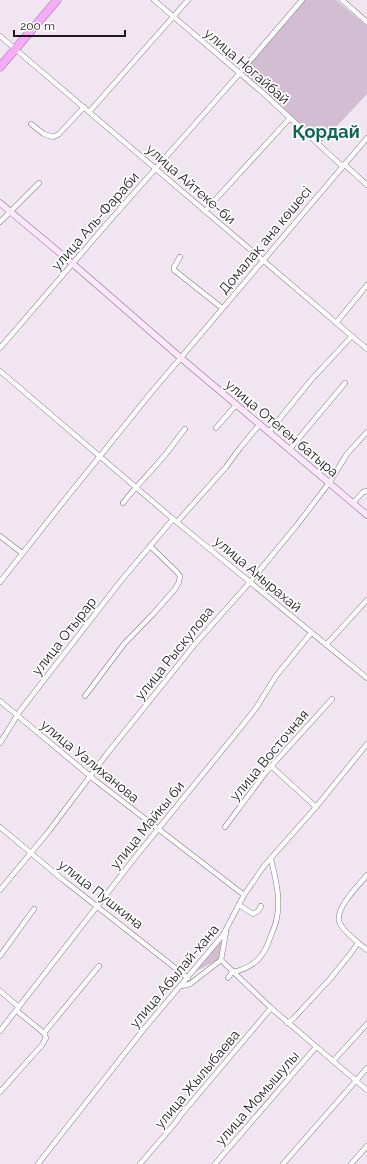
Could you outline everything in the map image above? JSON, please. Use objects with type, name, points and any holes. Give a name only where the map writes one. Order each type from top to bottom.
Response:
[{"type":"highway","points":[[0,67],[57,0]]},
{"type":"main road","name":"улица Отеген батыра","points":[[0,203],[259,425],[367,515]]},
{"type":"street","name":"улица Ногайбай","points":[[154,0],[367,185]]},
{"type":"street","points":[[90,112],[188,0]]},
{"type":"street","name":"улица Аль-Фараби","points":[[0,348],[155,169],[240,74],[302,0]]},
{"type":"street","points":[[342,0],[367,22]]},
{"type":"street","name":"улица Айтеке-би","points":[[0,36],[367,349]]},
{"type":"street","points":[[31,124],[44,134],[53,137],[59,134],[84,107]]},
{"type":"street","points":[[205,211],[290,118]]},
{"type":"street","name":"Домалақ ана көшесі","points":[[0,582],[150,394],[367,138]]},
{"type":"street","points":[[0,222],[39,183]]},
{"type":"street","points":[[180,257],[174,267],[174,270],[222,308]]},
{"type":"street","points":[[336,323],[367,284]]},
{"type":"street","points":[[268,432],[311,380],[352,336]]},
{"type":"street","name":"улица Анырахай","points":[[0,371],[135,487],[326,646],[367,678]]},
{"type":"street","points":[[289,450],[345,383]]},
{"type":"street","points":[[216,428],[236,405]]},
{"type":"street","name":"улица Отырар","points":[[0,743],[18,716],[120,582],[150,546],[226,467],[259,425]]},
{"type":"street","points":[[123,503],[135,487],[165,455],[185,429]]},
{"type":"street","name":"улица Рыскулова","points":[[0,890],[50,831],[91,776],[208,628],[250,582],[297,526],[329,483],[347,454],[367,432]]},
{"type":"street","points":[[353,503],[363,492],[367,491]]},
{"type":"street","points":[[0,536],[22,553]]},
{"type":"street","points":[[85,696],[124,644],[154,613],[175,589],[179,582],[180,576],[177,572],[150,546]]},
{"type":"street","points":[[326,646],[367,600]]},
{"type":"street","name":"улица Майкы би","points":[[0,1031],[158,829],[242,726],[256,708],[276,676],[311,633]]},
{"type":"street","name":"улица Восточная","points":[[225,827],[271,766],[332,699]]},
{"type":"street","name":"улица Уалиханова","points":[[0,701],[91,776],[244,895]]},
{"type":"street","name":"улица Абылай-хана","points":[[38,1164],[143,1030],[227,930],[244,895],[254,879],[316,807],[367,744]]},
{"type":"street","points":[[271,766],[316,807]]},
{"type":"street","name":"улица Пушкина","points":[[0,827],[30,853],[188,978]]},
{"type":"street","points":[[228,978],[233,972],[254,963],[261,958],[269,944],[277,918],[278,900],[271,859]]},
{"type":"street","points":[[367,875],[340,909],[339,914],[340,924],[367,950]]},
{"type":"street","points":[[239,905],[253,914],[256,913],[261,906]]},
{"type":"street","points":[[0,956],[34,909]]},
{"type":"street","points":[[181,986],[190,984],[221,960],[227,930]]},
{"type":"street","points":[[287,1023],[292,1020],[330,979],[354,950],[358,942]]},
{"type":"street","points":[[221,960],[241,981],[287,1023],[367,1090]]},
{"type":"street","points":[[44,1033],[99,966]]},
{"type":"street","points":[[0,991],[44,1033],[46,1038],[0,1092]]},
{"type":"street","name":"улица Жылыбаева","points":[[140,1164],[176,1122],[208,1081],[271,1008]]},
{"type":"street","points":[[333,1061],[367,1024]]},
{"type":"street","name":"улица Момышулы","points":[[215,1164],[316,1047]]},
{"type":"street","points":[[282,1164],[367,1068]]},
{"type":"street","points":[[351,1164],[367,1146]]},
{"type":"shaded area","points":[[304,0],[336,0],[367,26],[367,94],[322,142],[241,73]]},
{"type":"shaded area","points":[[222,939],[219,959],[195,972]]},
{"type":"district","name":"Қордай","points":[[326,132]]}]
